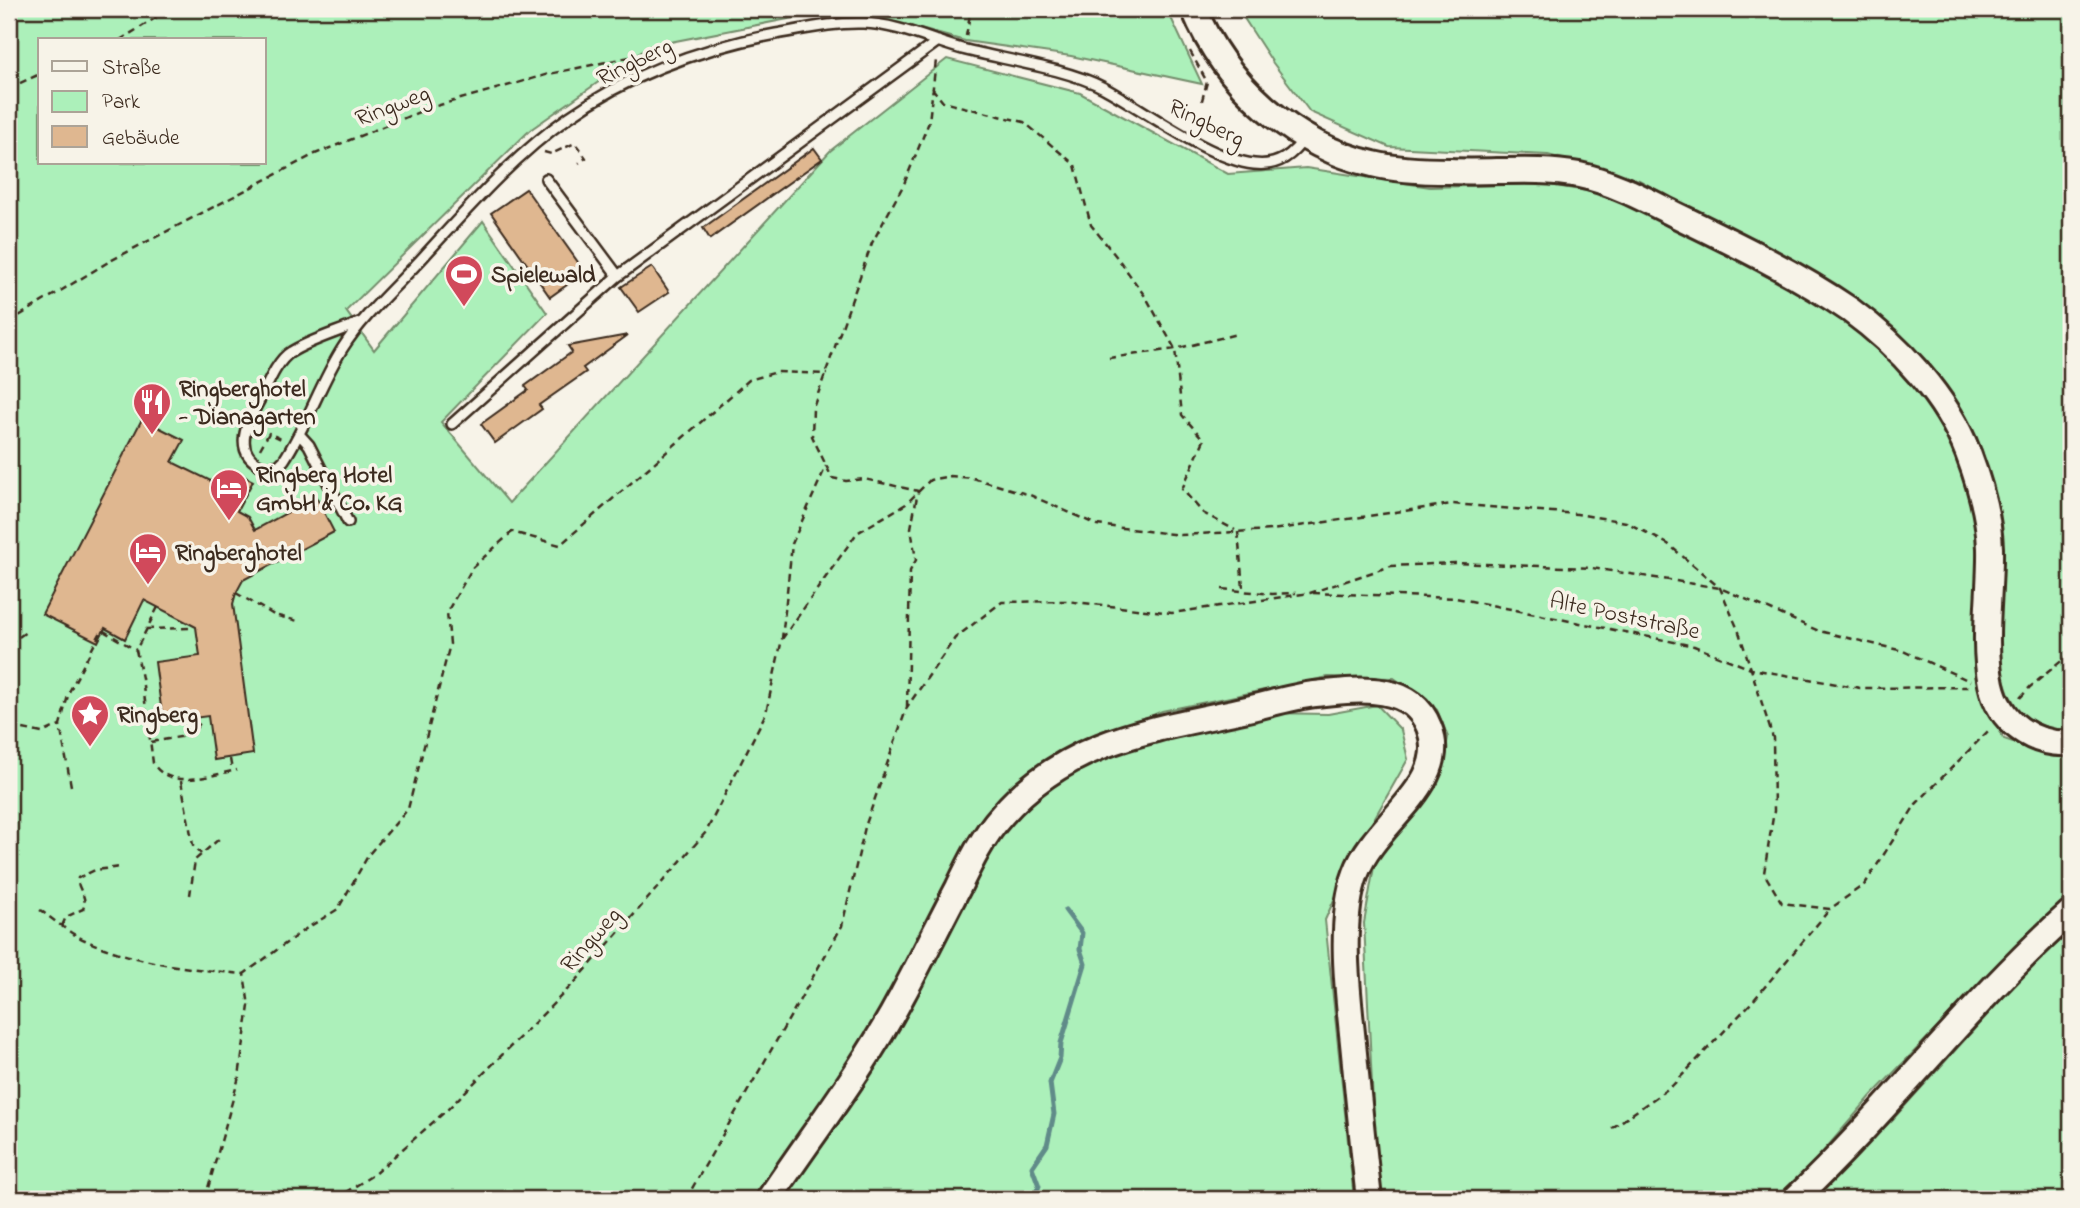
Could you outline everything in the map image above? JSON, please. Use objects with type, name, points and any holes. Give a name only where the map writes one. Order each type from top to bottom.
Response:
[{"type":"main road","points":[[1194,9],[1211,44],[1237,80],[1288,126],[1351,158],[1374,165],[1450,172],[1551,172],[1601,181],[1641,197],[1709,231],[1833,298],[1865,321],[1934,393],[1956,428],[1968,454],[1990,545],[1991,685],[2005,715],[2012,724],[2031,737],[2051,743],[2071,743]]},
{"type":"main road","points":[[769,1199],[876,1041],[973,859],[1001,816],[1019,797],[1055,768],[1109,742],[1155,728],[1309,695],[1348,691],[1387,693],[1412,703],[1422,714],[1433,743],[1430,772],[1381,832],[1357,870],[1347,916],[1348,989],[1369,1199]]},
{"type":"main road","points":[[1795,1199],[2046,934],[2071,912]]},
{"type":"lane","name":"Ringberg","points":[[361,322],[289,353],[271,377],[245,430],[244,446],[254,462],[267,468],[279,465],[299,434],[341,350],[361,322],[530,148],[569,117],[633,79],[714,47],[825,26],[881,24],[1100,86],[1191,139],[1243,162],[1266,165],[1287,158],[1306,136]]},
{"type":"lane","points":[[452,424],[618,276],[938,41]]},
{"type":"lane","points":[[546,179],[618,276]]},
{"type":"lane","points":[[299,434],[309,445],[348,522]]},
{"type":"path","points":[[123,38],[170,9]]},
{"type":"path","points":[[963,49],[971,9]]},
{"type":"path","points":[[918,491],[863,480],[832,478],[812,436],[813,408],[872,243],[904,184],[929,122],[938,41]]},
{"type":"path","name":"Ringweg","points":[[9,322],[110,261],[315,154],[429,108],[549,74],[678,47]]},
{"type":"path","points":[[9,88],[38,75]]},
{"type":"path","points":[[1201,104],[1207,82]]},
{"type":"path","points":[[932,88],[943,102],[1024,122],[1075,165],[1091,225],[1147,299],[1175,349],[1182,415],[1204,440],[1181,489],[1203,513],[1238,532]]},
{"type":"path","points":[[551,154],[575,143],[586,158],[579,163]]},
{"type":"path","points":[[1109,358],[1175,349],[1237,334]]},
{"type":"path","points":[[40,910],[83,939],[132,957],[201,970],[244,974],[338,909],[369,854],[408,809],[450,644],[447,612],[473,567],[512,532],[560,545],[749,380],[777,372],[827,374]]},
{"type":"path","points":[[254,462],[269,433],[293,445]]},
{"type":"path","name":"Ringweg","points":[[335,1199],[373,1175],[447,1110],[576,981],[706,832],[766,713],[782,639],[792,544],[826,467]]},
{"type":"path","points":[[782,639],[856,533],[906,504],[930,480],[950,476],[973,478],[1030,495],[1097,525],[1180,535],[1271,530],[1452,504],[1577,514],[1626,522],[1668,544],[1720,588],[1739,632],[1773,738],[1774,811],[1764,873],[1782,903],[1830,909]]},
{"type":"path","points":[[907,707],[910,571],[916,560],[911,528],[918,491]]},
{"type":"path","points":[[1238,532],[1243,590]]},
{"type":"path","name":"Alte Poststraße","points":[[1223,589],[1272,594],[1456,598],[1694,646],[1751,669],[1860,688],[1983,687]]},
{"type":"path","points":[[236,593],[274,615],[298,621]]},
{"type":"path","points":[[158,607],[136,650],[153,763],[164,776],[180,780],[235,771],[230,760]]},
{"type":"path","points":[[146,629],[190,628]]},
{"type":"path","points":[[71,786],[60,725],[69,692],[102,630],[136,650]]},
{"type":"path","points":[[9,644],[26,632]]},
{"type":"path","points":[[1612,1128],[1672,1086],[1753,1001],[1830,909],[1866,884],[1916,804],[2030,687],[2071,653]]},
{"type":"path","points":[[9,711],[19,728],[42,733],[60,725]]},
{"type":"path","points":[[151,742],[191,735],[200,723]]},
{"type":"path","points":[[180,780],[193,845],[201,854]]},
{"type":"path","points":[[190,895],[195,860],[219,839]]},
{"type":"path","points":[[62,926],[66,917],[83,909],[85,905],[86,900],[77,882],[78,878],[95,870],[121,867]]},
{"type":"path","points":[[205,1199],[239,1077],[249,1006],[244,974]]},
{"type":"green space","points":[[9,9],[839,9],[650,46],[530,130],[346,311],[374,350],[483,221],[547,313],[441,422],[509,503],[830,151],[947,59],[1080,93],[1228,174],[1306,168],[1430,187],[1543,184],[1587,191],[1632,204],[1851,322],[1911,379],[1962,463],[1980,535],[1988,709],[2004,739],[2051,755],[2071,752],[2071,896],[2034,928],[1872,1095],[1802,1176],[1776,1199],[1382,1199],[1376,1165],[1364,923],[1375,861],[1441,775],[1448,737],[1437,710],[1394,678],[1328,677],[1162,711],[1065,754],[1047,765],[862,1046],[755,1199],[9,1199]]},
{"type":"green space","points":[[846,9],[1167,9],[1202,84],[1071,56],[965,41]]},
{"type":"green space","points":[[1238,9],[2071,9],[2071,730],[2057,733],[2021,715],[2009,694],[2000,667],[1999,531],[1982,450],[1931,369],[1867,307],[1639,180],[1548,155],[1389,147],[1310,112],[1273,63]]},
{"type":"green space","points":[[1377,705],[1401,730],[1408,759],[1357,849],[1325,920],[1354,1199],[782,1199],[976,871],[1013,817],[1057,779],[1112,750],[1269,713],[1328,714]]},
{"type":"green space","points":[[2071,928],[2071,1199],[1811,1199],[1893,1119],[2046,950]]},
{"type":"building","points":[[814,148],[822,159],[710,239],[703,228]]},
{"type":"building","points":[[526,189],[585,272],[550,297],[491,213]]},
{"type":"building","points":[[652,267],[669,292],[639,312],[621,287]]},
{"type":"building","points":[[628,335],[583,368],[586,372],[539,405],[542,409],[495,443],[481,424],[528,390],[525,386],[572,352],[568,346]]},
{"type":"building","name":"Ringberghotel","points":[[142,419],[184,440],[172,462],[225,488],[234,471],[253,481],[237,511],[248,517],[255,530],[316,497],[334,532],[243,580],[236,593],[233,604],[253,754],[214,760],[208,716],[163,722],[155,662],[200,656],[196,627],[144,600],[125,639],[105,628],[98,642],[42,614]]},
{"type":"waterway","points":[[1033,1199],[1039,1186],[1032,1167],[1047,1145],[1054,1114],[1050,1083],[1060,1058],[1061,1043],[1085,964],[1080,949],[1082,933],[1065,910]]},
{"type":"place","name":"Spielewald","points":[[464,308]]},
{"type":"place","name":"Ringberghotel - Dianagarten","points":[[152,436]]},
{"type":"place","name":"Ringberg Hotel GmbH & Co. KG","points":[[229,522]]},
{"type":"place","name":"Ringberghotel","points":[[148,586]]},
{"type":"place","name":"Ringberg","points":[[90,748]]}]
